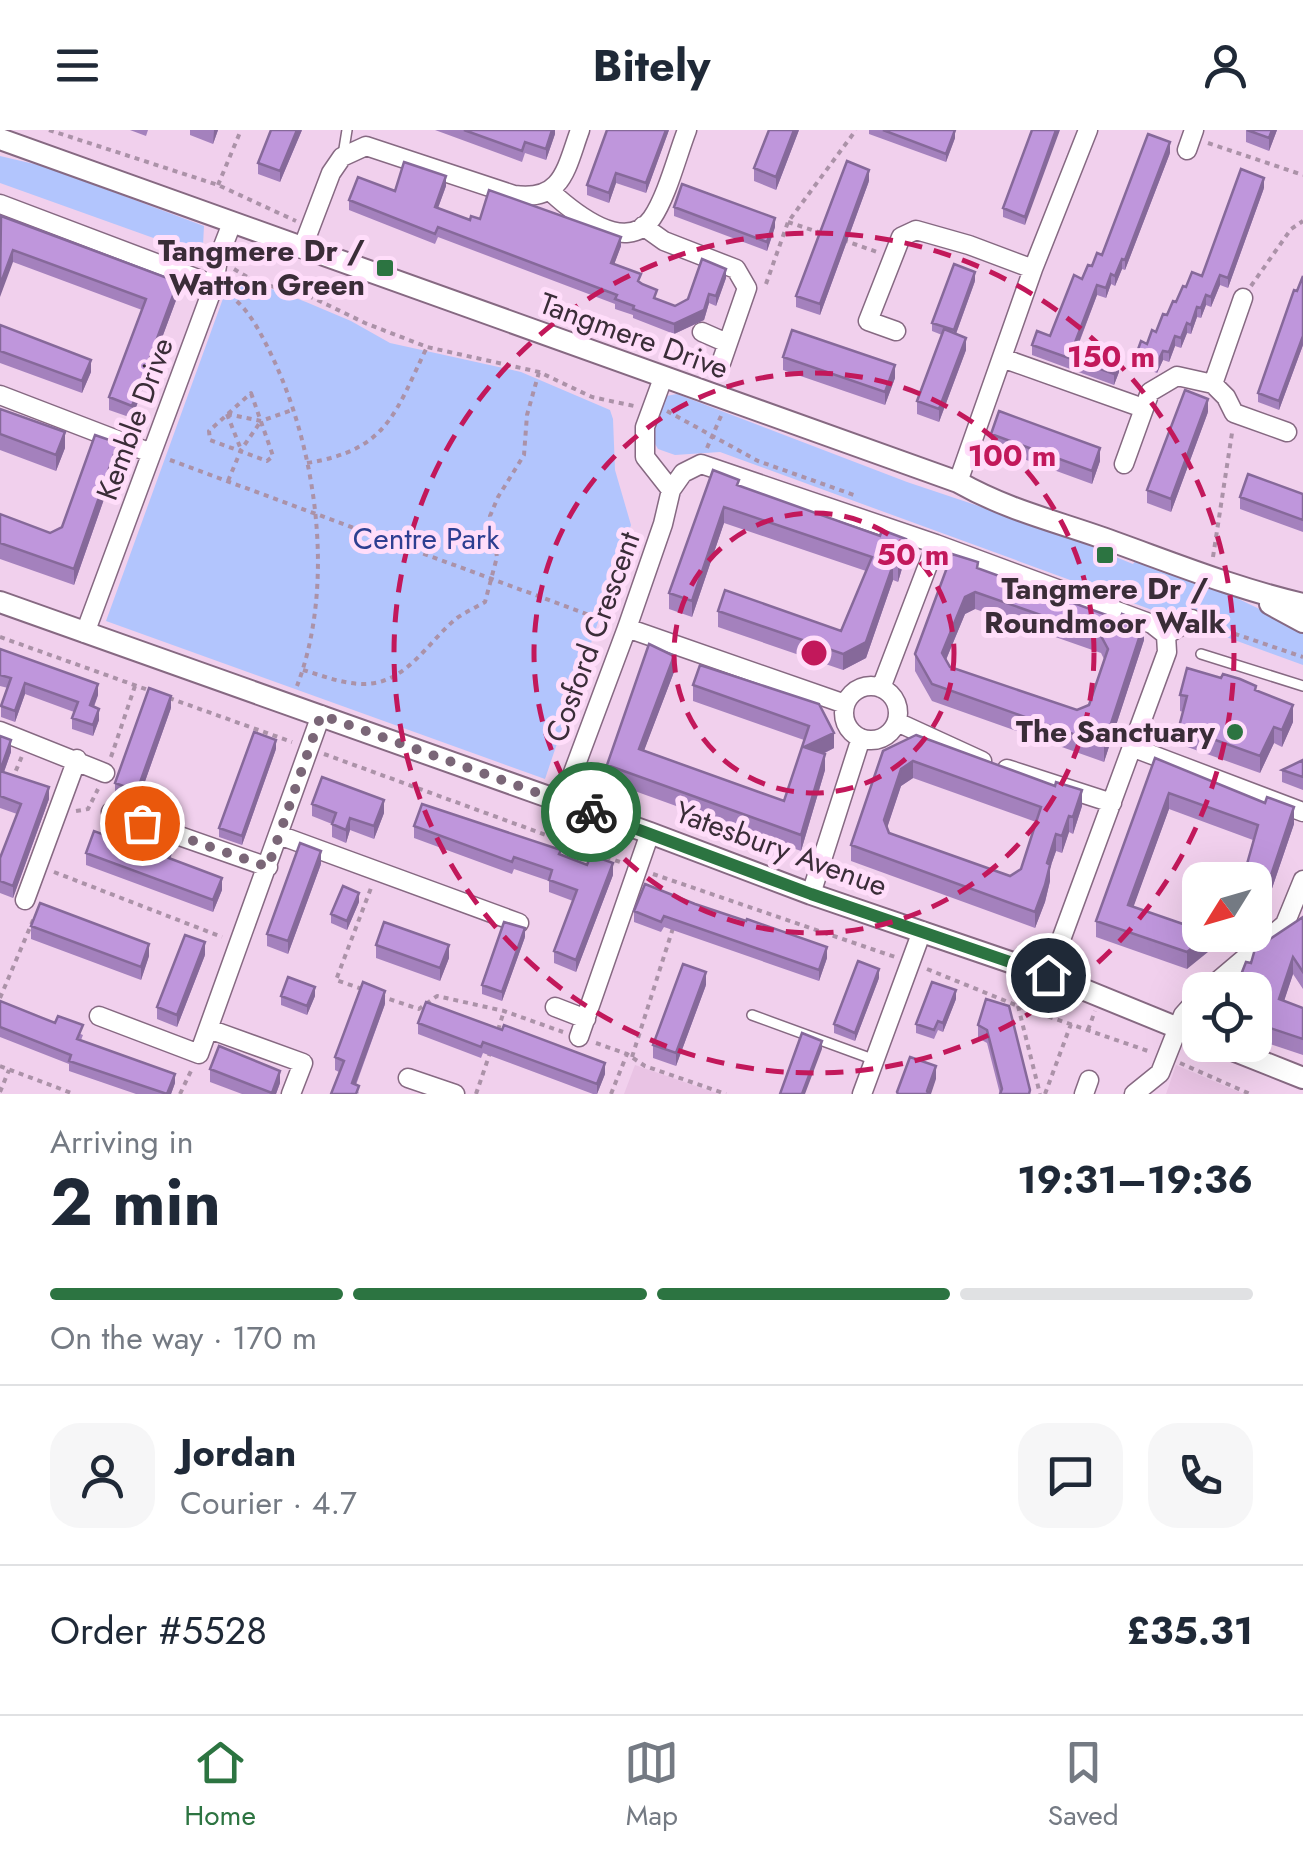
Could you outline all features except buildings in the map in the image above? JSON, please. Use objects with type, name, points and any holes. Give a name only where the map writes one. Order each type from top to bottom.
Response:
[{"type":"street","points":[[302,249],[331,174],[342,157],[366,146],[514,196],[535,198],[551,192],[564,176],[580,130]]},
{"type":"street","points":[[551,192],[574,214],[618,234],[643,226],[658,205],[687,130]]},
{"type":"street","points":[[958,482],[1033,269],[1088,130]]},
{"type":"street","name":"Tangmere Drive","points":[[0,139],[958,482],[996,504],[1246,591],[1303,622]]},
{"type":"street","points":[[0,204],[214,286]]},
{"type":"street","name":"Kemble Drive","points":[[85,633],[214,286],[218,259],[232,224]]},
{"type":"street","points":[[643,226],[664,241],[736,268],[742,277],[747,288],[721,362]]},
{"type":"street","points":[[896,331],[868,321],[900,237],[916,230],[1033,269]]},
{"type":"street","points":[[1212,384],[1243,298]]},
{"type":"street","points":[[702,332],[728,343]]},
{"type":"street","points":[[1002,358],[1144,408]]},
{"type":"street","points":[[1124,464],[1150,392],[1178,376],[1212,384],[1226,397],[1234,413],[1287,432]]},
{"type":"street","points":[[663,378],[645,427],[644,457],[672,490],[683,473],[701,464],[936,544],[1152,624],[1166,636],[1167,652],[1134,748],[1048,975]]},
{"type":"street","points":[[0,395],[151,453]]},
{"type":"street","name":"Cosford Crescent","points":[[562,802],[664,524],[672,490]]},
{"type":"street","points":[[881,688],[936,544]]},
{"type":"street","name":"Tangmere Drive","points":[[1246,591],[1303,604]]},
{"type":"street","name":"Yatesbury Avenue","points":[[0,602],[811,894],[1048,975],[1182,1030]]},
{"type":"street","points":[[1166,636],[1192,619]]},
{"type":"street","points":[[627,628],[846,704]]},
{"type":"street","points":[[881,688],[894,698],[896,722],[886,736],[862,738],[854,734],[845,720],[846,704],[856,690],[881,688]]},
{"type":"street","points":[[99,1016],[199,1054],[321,715]]},
{"type":"street","points":[[896,722],[983,762],[1112,803]]},
{"type":"street","points":[[0,732],[105,772]]},
{"type":"street","points":[[811,894],[862,738]]},
{"type":"street","points":[[1134,748],[1303,812]]},
{"type":"street","points":[[32,904],[77,759]]},
{"type":"street","points":[[111,812],[268,867]]},
{"type":"street","points":[[579,1038],[650,833]]},
{"type":"street","points":[[280,834],[519,923]]},
{"type":"street","points":[[1228,972],[1285,924],[1303,880]]},
{"type":"street","points":[[862,1094],[922,931]]},
{"type":"street","points":[[555,1008],[586,1019]]},
{"type":"street","points":[[1134,1094],[1160,1073],[1182,1019]]},
{"type":"street","points":[[209,1029],[303,1063],[291,1094]]},
{"type":"street","points":[[1263,1062],[1303,1078]]},
{"type":"street","points":[[408,1078],[455,1094]]},
{"type":"lane","points":[[342,157],[347,130]]},
{"type":"lane","points":[[1201,654],[1303,686]]},
{"type":"lane","points":[[752,1014],[875,1060]]},
{"type":"path","points":[[49,130],[218,186],[310,226]]},
{"type":"path","points":[[218,186],[241,130]]},
{"type":"path","points":[[764,290],[788,222],[856,130]]},
{"type":"path","points":[[1191,139],[1303,175]]},
{"type":"path","points":[[1243,298],[1291,228],[1303,221]]},
{"type":"path","points":[[788,222],[890,256]]},
{"type":"path","points":[[218,259],[257,283],[305,294],[364,323],[427,346],[538,372],[604,400],[665,410],[712,436],[726,401]]},
{"type":"path","points":[[214,286],[240,303],[262,336],[295,409],[307,463],[318,550],[317,604],[313,636],[290,704]]},
{"type":"path","points":[[307,463],[358,450],[380,431],[392,419],[427,346]]},
{"type":"path","points":[[303,670],[336,681],[368,684],[396,674],[427,652],[456,619],[485,602],[497,557],[490,516],[524,455],[526,415],[538,372]]},
{"type":"path","points":[[251,393],[273,456],[267,461],[210,440],[209,430],[227,414],[251,393]]},
{"type":"path","points":[[227,414],[261,421],[295,409]]},
{"type":"path","points":[[1210,577],[1234,413]]},
{"type":"path","points":[[227,414],[241,450]]},
{"type":"path","points":[[228,481],[241,450],[261,421]]},
{"type":"path","points":[[151,453],[627,628]]},
{"type":"path","points":[[0,637],[913,964],[1166,1058],[1250,1094]]},
{"type":"path","points":[[71,825],[77,809],[88,808],[105,772],[136,686]]},
{"type":"path","points":[[7,791],[28,742]]},
{"type":"path","points":[[54,872],[241,944]]},
{"type":"path","points":[[378,872],[336,980],[418,1009],[436,996]]},
{"type":"path","points":[[0,998],[32,904]]},
{"type":"path","points":[[612,1094],[629,1056],[675,920]]},
{"type":"path","points":[[1018,1006],[1043,1094]]},
{"type":"path","points":[[476,1094],[504,1011]]},
{"type":"path","points":[[1043,1094],[1071,1024]]},
{"type":"path","points":[[180,1094],[199,1054]]},
{"type":"path","points":[[0,1066],[74,1094]]},
{"type":"path","points":[[0,1092],[9,1070]]},
{"type":"shaded area","points":[[635,1065],[719,1094],[624,1094]]},
{"type":"shaded area","points":[[1176,1065],[1244,1094],[1166,1094]]},
{"type":"green space","points":[[0,156],[47,167],[204,226],[203,245],[198,251],[187,250],[0,183]]},
{"type":"green space","name":"Centre Park","points":[[229,282],[272,289],[351,321],[390,343],[521,372],[610,410],[615,470],[631,525],[545,779],[106,621]]},
{"type":"green space","points":[[677,394],[907,482],[1101,547],[1101,551],[1133,564],[1136,560],[1224,592],[1303,630],[1303,665],[720,452],[675,455],[658,449],[651,437],[666,396]]},
{"type":"way so far","points":[[142,823],[268,867],[321,715],[591,812]]},
{"type":"place","name":"Tangmere Dr / Watton Green","points":[[385,268]]},
{"type":"place","name":"Tangmere Dr / Roundmoor Walk","points":[[1105,555]]},
{"type":"place","name":"The Sanctuary","points":[[1235,732]]},
{"type":"route","points":[[591,812],[811,894],[1048,975]]}]
